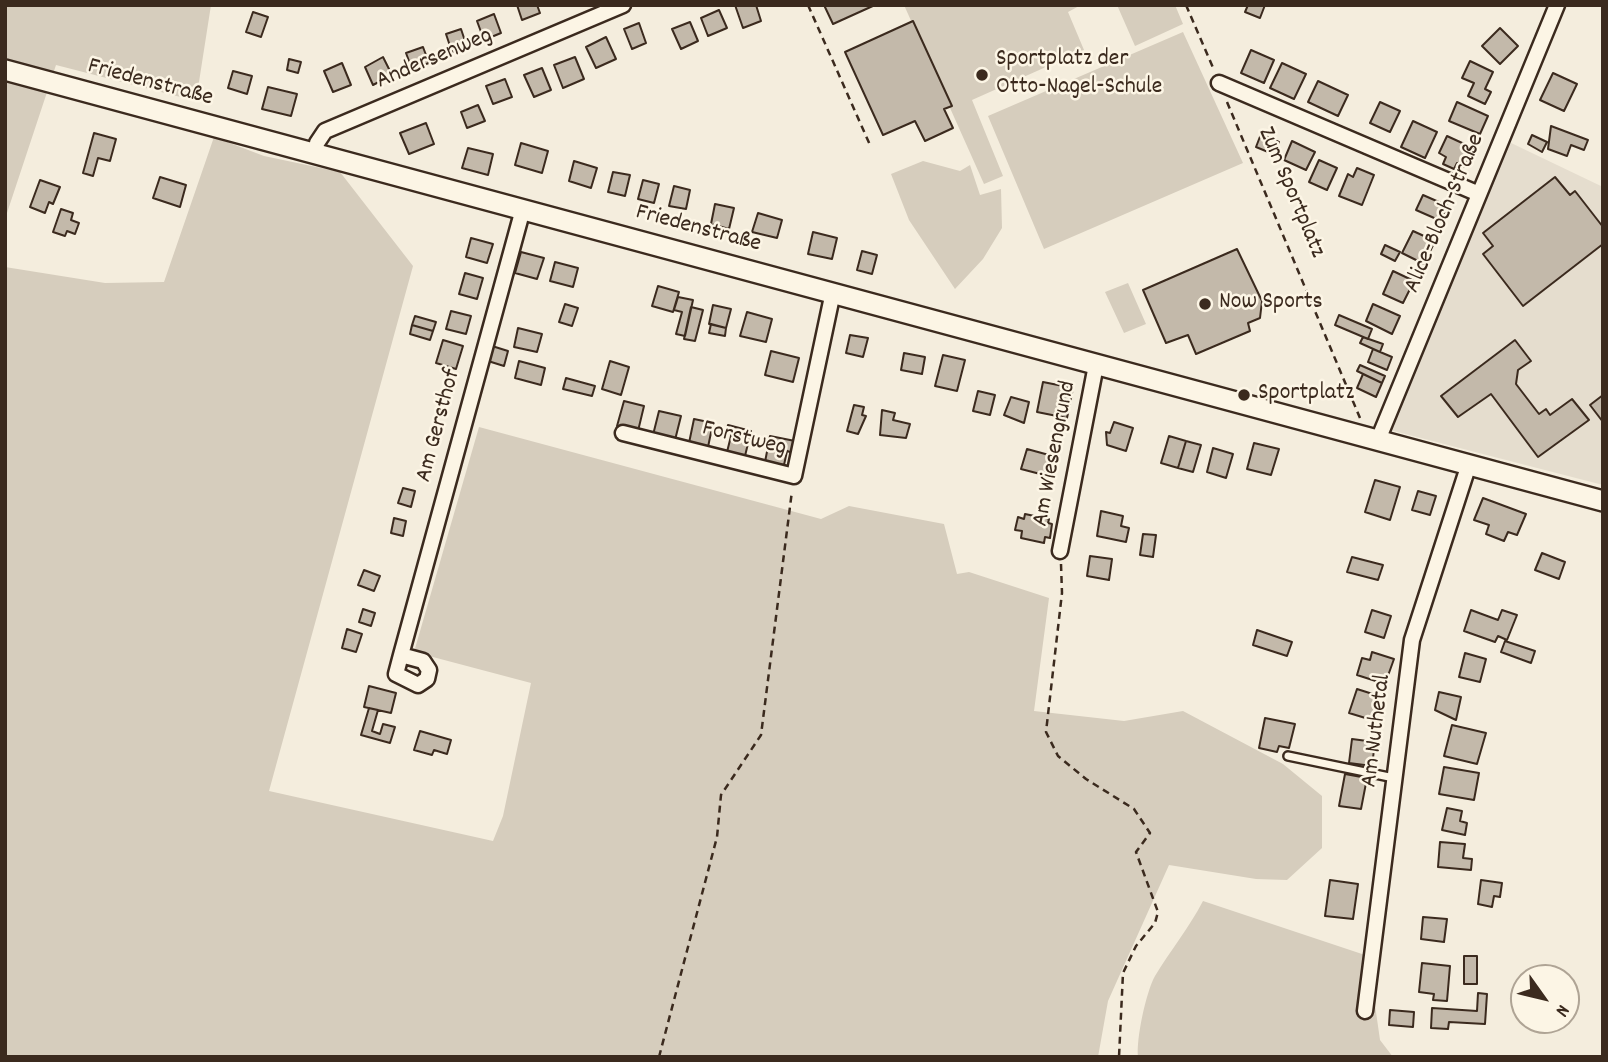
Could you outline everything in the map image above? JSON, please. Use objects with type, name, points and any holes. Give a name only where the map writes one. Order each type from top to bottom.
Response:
[{"type":"main road","name":"Friedenstraße","points":[[5,70],[1603,501]]},
{"type":"street","name":"Andersenweg","points":[[315,153],[317,143],[325,131],[623,5]]},
{"type":"street","name":"Alice-Bloch-Straße","points":[[1372,438],[1479,194],[1557,5]]},
{"type":"street","name":"Zum Sportplatz","points":[[1219,83],[1479,194]]},
{"type":"street","name":"Am Gersthof","points":[[401,655],[523,209]]},
{"type":"street","name":"Forstweg","points":[[623,433],[794,476],[833,292]]},
{"type":"street","name":"Am Wiesengrund","points":[[1060,551],[1096,365]]},
{"type":"street","name":"Am Nuthetal","points":[[1366,1011],[1412,640],[1469,464]]},
{"type":"lane","points":[[1288,755],[1395,779]]},
{"type":"path","points":[[808,5],[870,145]]},
{"type":"path","name":"Zum Sportplatz","points":[[1186,5],[1372,438]]},
{"type":"path","points":[[659,1057],[717,837],[721,795],[761,735],[794,476]]},
{"type":"path","points":[[1060,551],[1062,593],[1046,732],[1058,756],[1086,779],[1133,809],[1150,833],[1136,852],[1158,912],[1155,923],[1136,946],[1123,973],[1119,1057]]},
{"type":"shaded area","points":[[5,5],[211,5],[196,101],[56,65],[5,219]]},
{"type":"shaded area","name":"Sportplatz der Otto-Nagel-Schule","points":[[904,5],[1081,5],[1068,12],[1084,50],[972,100],[1003,176],[984,184]]},
{"type":"shaded area","points":[[1117,5],[1175,5],[1183,24],[1135,46]]},
{"type":"shaded area","points":[[1183,32],[1243,163],[1044,249],[988,116]]},
{"type":"shaded area","points":[[214,137],[264,156],[340,172],[413,266],[269,791],[493,841],[503,816],[531,683],[414,652],[479,427],[821,519],[849,506],[944,524],[957,574],[969,572],[1049,598],[1034,711],[1124,721],[1183,711],[1283,764],[1322,796],[1322,848],[1287,880],[1256,879],[1169,865],[1108,1001],[1098,1057],[5,1057],[5,267],[105,283],[164,282]]},
{"type":"shaded area","points":[[1509,142],[1603,187],[1603,485],[1386,429]]},
{"type":"shaded area","points":[[923,161],[960,171],[970,165],[980,195],[1001,189],[1002,228],[983,259],[955,289],[909,220],[891,174]]},
{"type":"shaded area","points":[[1128,283],[1146,324],[1124,333],[1105,292]]},
{"type":"shaded area","points":[[1203,901],[1368,956],[1380,1040],[1393,1057],[1138,1057],[1140,1028],[1152,983]]},
{"type":"building","points":[[517,5],[537,5],[540,13],[522,20]]},
{"type":"building","points":[[735,5],[756,5],[761,21],[743,28]]},
{"type":"building","points":[[824,5],[875,5],[833,24]]},
{"type":"building","points":[[1248,5],[1265,5],[1260,18],[1245,12]]},
{"type":"building","points":[[719,10],[727,28],[708,36],[701,18]]},
{"type":"building","points":[[253,12],[268,17],[261,37],[246,32]]},
{"type":"building","points":[[494,14],[501,33],[484,40],[477,21]]},
{"type":"building","points":[[913,21],[952,106],[944,109],[953,128],[925,141],[915,121],[883,135],[845,52]]},
{"type":"building","points":[[690,22],[698,41],[681,49],[672,29]]},
{"type":"building","points":[[639,23],[646,43],[632,49],[624,29]]},
{"type":"building","points":[[1500,28],[1518,46],[1500,64],[1482,46]]},
{"type":"building","points":[[461,29],[467,47],[452,52],[446,34]]},
{"type":"building","points":[[606,37],[616,59],[596,68],[586,47]]},
{"type":"building","points":[[423,47],[429,63],[412,69],[406,53]]},
{"type":"building","points":[[1251,50],[1274,60],[1264,83],[1241,73]]},
{"type":"building","points":[[383,57],[392,75],[373,85],[365,67]]},
{"type":"building","points":[[575,57],[584,79],[563,88],[554,65]]},
{"type":"building","points":[[289,59],[301,62],[298,73],[287,70]]},
{"type":"building","points":[[1470,61],[1493,72],[1485,89],[1491,92],[1485,104],[1468,96],[1474,83],[1462,78]]},
{"type":"building","points":[[342,63],[351,85],[333,92],[324,71]]},
{"type":"building","points":[[1282,63],[1306,74],[1294,99],[1270,88]]},
{"type":"building","points":[[542,68],[551,90],[534,97],[524,75]]},
{"type":"building","points":[[233,71],[252,76],[247,94],[228,88]]},
{"type":"building","points":[[1553,73],[1577,84],[1564,111],[1540,100]]},
{"type":"building","points":[[505,79],[512,97],[493,104],[486,86]]},
{"type":"building","points":[[1318,81],[1348,95],[1338,116],[1308,102]]},
{"type":"building","points":[[268,87],[297,94],[291,116],[262,109]]},
{"type":"building","points":[[1380,102],[1400,111],[1390,132],[1370,123]]},
{"type":"building","points":[[1457,102],[1488,116],[1480,134],[1449,121]]},
{"type":"building","points":[[478,105],[485,121],[467,128],[461,112]]},
{"type":"building","points":[[1413,121],[1437,132],[1425,158],[1401,147]]},
{"type":"building","points":[[426,123],[434,144],[409,154],[400,133]]},
{"type":"building","points":[[1551,126],[1588,140],[1584,150],[1571,145],[1567,156],[1548,149]]},
{"type":"building","points":[[94,133],[116,139],[110,161],[98,158],[93,176],[83,173]]},
{"type":"building","points":[[1261,134],[1279,142],[1273,154],[1256,147]]},
{"type":"building","points":[[1532,135],[1547,142],[1542,152],[1528,144]]},
{"type":"building","points":[[1447,136],[1473,148],[1465,167],[1457,163],[1454,169],[1443,164],[1446,157],[1439,153]]},
{"type":"building","points":[[1292,141],[1315,152],[1306,170],[1284,160]]},
{"type":"building","points":[[521,143],[548,151],[542,173],[515,165]]},
{"type":"building","points":[[468,148],[493,154],[488,175],[462,168]]},
{"type":"building","points":[[1319,160],[1337,168],[1327,190],[1309,182]]},
{"type":"building","points":[[574,161],[597,168],[591,188],[569,181]]},
{"type":"building","points":[[1357,168],[1374,175],[1362,205],[1339,196],[1348,174],[1353,177]]},
{"type":"building","points":[[613,172],[630,175],[625,196],[608,192]]},
{"type":"building","points":[[160,177],[186,185],[180,207],[153,198]]},
{"type":"building","points":[[1555,177],[1570,195],[1575,191],[1603,227],[1603,244],[1523,306],[1483,254],[1493,246],[1483,233]]},
{"type":"building","points":[[40,180],[60,187],[53,204],[49,202],[45,213],[30,207]]},
{"type":"building","points":[[643,180],[659,184],[654,203],[638,199]]},
{"type":"building","points":[[674,186],[690,190],[686,209],[669,206]]},
{"type":"building","points":[[1423,195],[1448,206],[1441,221],[1416,210]]},
{"type":"building","points":[[715,204],[734,208],[729,229],[711,224]]},
{"type":"building","points":[[61,209],[73,213],[71,220],[79,223],[75,234],[67,231],[65,236],[53,232]]},
{"type":"building","points":[[758,213],[782,220],[777,238],[752,232]]},
{"type":"building","points":[[1413,231],[1435,241],[1424,264],[1402,253]]},
{"type":"building","points":[[813,232],[837,238],[832,259],[808,254]]},
{"type":"building","points":[[471,238],[493,244],[487,263],[466,257]]},
{"type":"building","points":[[1385,245],[1400,252],[1395,261],[1381,254]]},
{"type":"building","name":"Now Sports","points":[[1237,249],[1262,301],[1260,318],[1248,323],[1250,331],[1196,354],[1188,335],[1166,343],[1143,290]]},
{"type":"building","points":[[862,251],[877,255],[872,274],[857,270]]},
{"type":"building","points":[[521,252],[544,258],[537,279],[515,273]]},
{"type":"building","points":[[555,262],[578,268],[573,287],[550,281]]},
{"type":"building","points":[[1393,271],[1414,281],[1403,303],[1383,294]]},
{"type":"building","points":[[465,273],[483,278],[477,299],[459,294]]},
{"type":"building","points":[[658,286],[679,292],[673,312],[652,306]]},
{"type":"building","points":[[678,297],[693,300],[685,336],[676,334],[682,312],[674,310]]},
{"type":"building","points":[[565,304],[578,308],[572,326],[559,322]]},
{"type":"building","points":[[1373,304],[1400,316],[1392,334],[1366,321]]},
{"type":"building","points":[[713,305],[731,309],[726,328],[709,324]]},
{"type":"building","points":[[691,307],[703,310],[695,341],[684,339]]},
{"type":"building","points":[[451,311],[471,316],[466,334],[446,329]]},
{"type":"building","points":[[747,312],[772,319],[766,342],[740,336]]},
{"type":"building","points":[[1339,315],[1372,329],[1368,339],[1335,325]]},
{"type":"building","points":[[415,316],[436,322],[433,331],[412,325]]},
{"type":"building","points":[[711,324],[726,328],[725,336],[709,333]]},
{"type":"building","points":[[412,325],[433,331],[430,340],[410,334]]},
{"type":"building","points":[[518,328],[542,334],[537,352],[514,347]]},
{"type":"building","points":[[850,335],[868,338],[863,357],[846,353]]},
{"type":"building","points":[[1363,337],[1383,344],[1380,352],[1360,343]]},
{"type":"building","points":[[443,340],[463,346],[456,369],[436,363]]},
{"type":"building","points":[[1515,340],[1531,361],[1518,370],[1516,384],[1539,414],[1546,409],[1550,415],[1572,399],[1589,420],[1538,457],[1491,394],[1458,417],[1441,396]]},
{"type":"building","points":[[492,346],[508,351],[504,366],[488,361]]},
{"type":"building","points":[[1373,349],[1392,357],[1387,370],[1368,362]]},
{"type":"building","points":[[771,351],[799,358],[793,382],[765,375]]},
{"type":"building","points":[[904,353],[925,357],[922,374],[901,370]]},
{"type":"building","points":[[943,355],[965,360],[957,391],[935,386]]},
{"type":"building","points":[[519,361],[545,368],[541,385],[515,378]]},
{"type":"building","points":[[610,361],[629,367],[621,395],[602,389]]},
{"type":"building","points":[[1360,365],[1385,376],[1382,383],[1357,371]]},
{"type":"building","points":[[1363,374],[1382,383],[1376,397],[1357,388]]},
{"type":"building","points":[[566,378],[595,386],[592,396],[563,389]]},
{"type":"building","points":[[1043,382],[1073,388],[1067,418],[1037,412]]},
{"type":"building","points":[[978,391],[995,395],[990,415],[973,411]]},
{"type":"building","points":[[1603,395],[1603,422],[1590,405]]},
{"type":"building","points":[[1011,397],[1029,402],[1024,423],[1004,415]]},
{"type":"building","points":[[624,401],[644,406],[638,431],[617,426]]},
{"type":"building","points":[[854,405],[864,407],[862,415],[866,416],[858,434],[847,431]]},
{"type":"building","points":[[882,410],[895,413],[893,420],[910,424],[906,438],[880,435]]},
{"type":"building","points":[[659,411],[681,416],[675,440],[653,435]]},
{"type":"building","points":[[694,419],[713,423],[708,447],[689,443]]},
{"type":"building","points":[[1114,422],[1133,428],[1126,451],[1107,445],[1106,432],[1110,433]]},
{"type":"building","points":[[728,425],[751,431],[745,456],[727,452],[732,432],[727,431]]},
{"type":"building","points":[[770,436],[795,441],[793,453],[787,451],[784,465],[765,462]]},
{"type":"building","points":[[1169,436],[1186,441],[1178,468],[1161,463]]},
{"type":"building","points":[[1186,441],[1201,445],[1193,472],[1178,468]]},
{"type":"building","points":[[1254,443],[1279,449],[1271,475],[1247,469]]},
{"type":"building","points":[[1213,448],[1233,454],[1226,478],[1207,472]]},
{"type":"building","points":[[1027,449],[1049,455],[1044,475],[1021,469]]},
{"type":"building","points":[[1375,480],[1400,487],[1390,520],[1365,512]]},
{"type":"building","points":[[403,488],[415,491],[411,507],[398,503]]},
{"type":"building","points":[[1418,491],[1436,496],[1430,515],[1412,510]]},
{"type":"building","points":[[1483,498],[1526,514],[1517,535],[1508,532],[1504,541],[1486,534],[1489,525],[1474,520]]},
{"type":"building","points":[[1101,511],[1123,516],[1121,526],[1129,528],[1126,542],[1097,536]]},
{"type":"building","points":[[1025,514],[1049,519],[1048,523],[1052,524],[1050,538],[1045,537],[1044,543],[1021,538],[1022,531],[1015,530],[1018,517],[1024,519]]},
{"type":"building","points":[[394,518],[406,521],[403,536],[391,533]]},
{"type":"building","points":[[1143,534],[1156,535],[1153,557],[1140,555]]},
{"type":"building","points":[[1542,553],[1565,562],[1559,579],[1535,570]]},
{"type":"building","points":[[1090,556],[1112,559],[1109,580],[1087,576]]},
{"type":"building","points":[[1352,557],[1383,565],[1378,580],[1347,572]]},
{"type":"building","points":[[364,570],[380,576],[374,591],[358,585]]},
{"type":"building","points":[[363,609],[375,613],[371,626],[359,622]]},
{"type":"building","points":[[1372,610],[1391,616],[1384,638],[1365,632]]},
{"type":"building","points":[[1471,610],[1498,620],[1502,610],[1517,615],[1507,640],[1498,636],[1495,642],[1464,631]]},
{"type":"building","points":[[347,629],[362,634],[356,652],[342,648]]},
{"type":"building","points":[[1257,630],[1292,642],[1287,656],[1253,645]]},
{"type":"building","points":[[1505,641],[1535,651],[1531,663],[1501,652]]},
{"type":"building","points":[[1372,652],[1394,659],[1385,684],[1357,675],[1362,658],[1370,660]]},
{"type":"building","points":[[1465,653],[1486,659],[1480,682],[1459,677]]},
{"type":"building","points":[[369,686],[396,693],[391,713],[364,707]]},
{"type":"building","points":[[1357,689],[1379,696],[1372,720],[1349,713]]},
{"type":"building","points":[[1439,692],[1461,697],[1456,720],[1435,710]]},
{"type":"building","points":[[369,708],[378,710],[372,731],[380,734],[383,724],[395,727],[390,743],[361,735]]},
{"type":"building","points":[[1265,718],[1295,724],[1289,748],[1279,746],[1277,752],[1259,748]]},
{"type":"building","points":[[1452,725],[1486,733],[1477,764],[1444,756]]},
{"type":"building","points":[[420,731],[451,740],[447,754],[434,750],[432,755],[414,750]]},
{"type":"building","points":[[1352,739],[1375,742],[1372,766],[1349,763]]},
{"type":"building","points":[[1444,767],[1479,773],[1474,800],[1439,794]]},
{"type":"building","points":[[1345,774],[1367,778],[1361,809],[1339,806]]},
{"type":"building","points":[[1447,808],[1462,811],[1460,821],[1467,823],[1465,835],[1442,830]]},
{"type":"building","points":[[1440,842],[1465,844],[1463,858],[1472,859],[1471,870],[1438,867]]},
{"type":"building","points":[[1330,880],[1358,884],[1353,919],[1325,916]]},
{"type":"building","points":[[1481,880],[1502,883],[1500,897],[1494,896],[1492,907],[1478,904]]},
{"type":"building","points":[[1423,917],[1447,919],[1444,942],[1421,939]]},
{"type":"building","points":[[1464,956],[1477,956],[1477,984],[1464,984]]},
{"type":"building","points":[[1422,963],[1450,966],[1447,1001],[1433,1000],[1434,994],[1419,992]]},
{"type":"building","points":[[1478,993],[1487,994],[1485,1024],[1449,1022],[1448,1029],[1431,1028],[1432,1008],[1477,1011]]},
{"type":"building","points":[[1390,1010],[1414,1012],[1413,1027],[1389,1025]]},
{"type":"place","name":"Sportplatz der Otto-Nagel-Schule","points":[[982,75]]},
{"type":"place","name":"Now Sports","points":[[1205,304]]},
{"type":"place","name":"Sportplatz","points":[[1244,395]]}]
